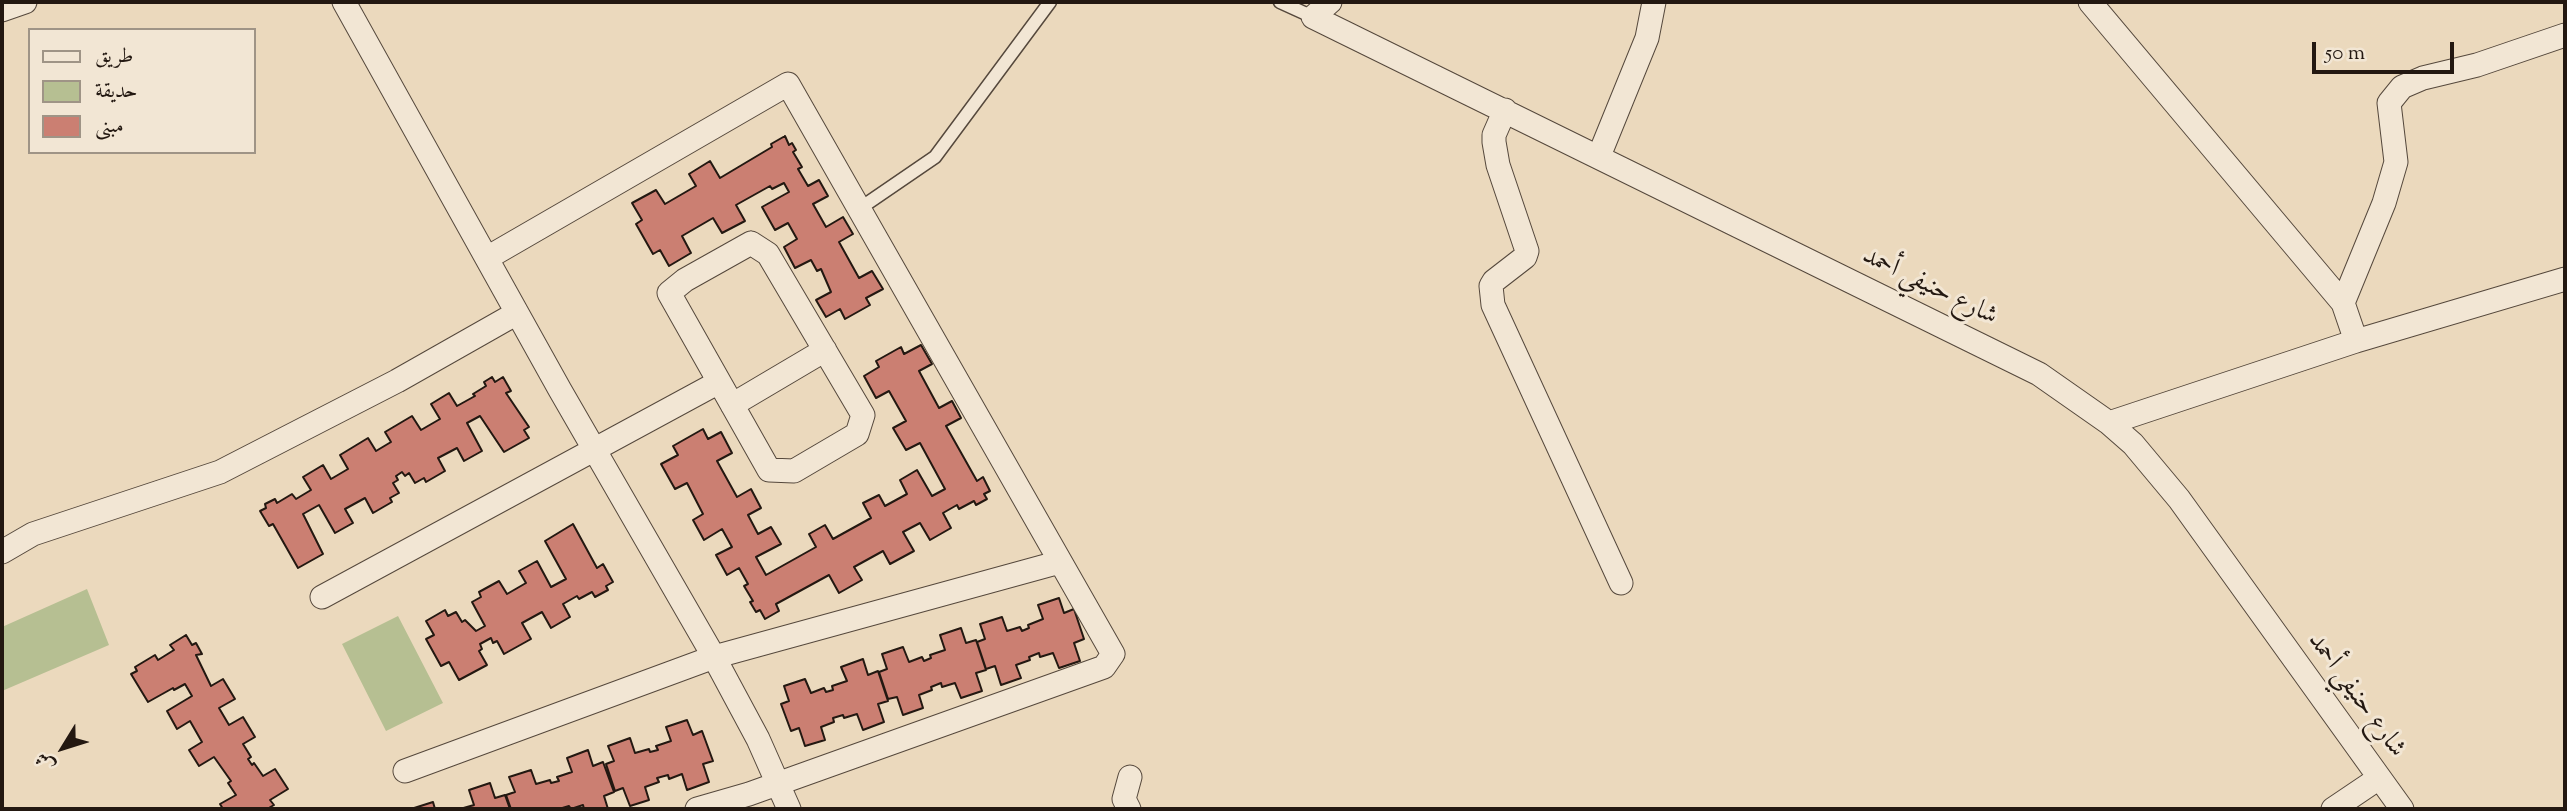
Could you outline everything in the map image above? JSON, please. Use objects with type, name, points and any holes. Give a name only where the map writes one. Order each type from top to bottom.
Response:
[{"type":"street","points":[[2,10],[25,2]]},
{"type":"street","points":[[344,2],[713,657],[778,782],[789,809]]},
{"type":"street","points":[[1599,156],[1647,38],[1654,2]]},
{"type":"street","points":[[2090,2],[2343,303],[2356,341]]},
{"type":"street","name":"شارع حنيفي أحمد","points":[[1321,9],[1505,110],[2039,374],[2109,424],[2133,444],[2179,499],[2402,809]]},
{"type":"street","points":[[2343,303],[2384,204],[2396,162],[2389,103],[2402,87],[2423,78],[2477,65],[2565,34]]},
{"type":"street","points":[[487,258],[788,84],[1112,654],[1104,667],[748,794],[697,809]]},
{"type":"street","points":[[1505,110],[1494,135],[1494,142],[1498,165],[1527,251],[1525,257],[1494,281],[1491,286],[1493,306],[1621,583]]},
{"type":"street","points":[[751,243],[768,254],[825,351],[863,415],[857,434],[794,471],[769,470],[668,293],[685,280],[751,243]]},
{"type":"street","points":[[2109,424],[2356,341],[2565,279]]},
{"type":"street","points":[[2,552],[33,534],[220,472],[397,381],[517,313]]},
{"type":"street","points":[[732,405],[825,351]]},
{"type":"street","points":[[322,597],[719,382]]},
{"type":"street","points":[[404,771],[713,657],[1060,562]]},
{"type":"street","points":[[1129,809],[1124,799],[1130,777]]},
{"type":"street","points":[[2333,809],[2379,778]]},
{"type":"lane","points":[[859,209],[935,157],[1050,2]]},
{"type":"lane","name":"شارع حنيفي أحمد","points":[[1280,2],[1321,9]]},
{"type":"green space","points":[[87,589],[109,645],[2,691],[2,627]]},
{"type":"green space","points":[[398,616],[443,703],[386,731],[342,644]]},
{"type":"building","points":[[785,136],[789,145],[792,143],[796,150],[793,152],[802,167],[798,169],[808,186],[819,180],[828,196],[813,204],[826,227],[843,217],[853,234],[839,242],[859,278],[872,271],[883,289],[866,298],[870,305],[845,319],[840,309],[826,317],[816,300],[831,292],[821,269],[817,271],[811,260],[795,268],[784,247],[797,239],[788,223],[775,230],[762,207],[789,192],[784,183],[772,189],[770,186],[736,205],[745,221],[722,233],[713,218],[682,236],[691,253],[669,266],[660,250],[653,254],[636,224],[642,220],[632,203],[656,190],[665,204],[696,186],[689,174],[710,161],[720,178],[772,147],[771,144]]},
{"type":"building","points":[[921,345],[932,364],[919,371],[939,408],[952,401],[961,418],[946,426],[977,481],[983,477],[990,491],[984,494],[987,499],[976,505],[974,501],[959,509],[957,505],[943,513],[951,528],[930,540],[920,523],[903,532],[914,551],[890,564],[883,551],[854,567],[862,580],[839,593],[829,575],[776,604],[779,611],[765,619],[760,610],[756,612],[750,602],[753,601],[744,586],[748,584],[739,568],[727,575],[716,555],[732,547],[722,529],[704,540],[693,520],[703,514],[687,483],[675,489],[661,464],[678,455],[673,446],[703,429],[708,439],[721,432],[732,453],[717,461],[737,497],[751,489],[761,508],[748,515],[758,534],[771,527],[781,544],[756,557],[766,575],[816,547],[809,534],[825,525],[833,539],[871,518],[863,503],[879,495],[885,506],[907,494],[900,480],[917,470],[932,496],[945,489],[920,443],[906,450],[893,428],[906,421],[889,391],[876,398],[864,376],[879,367],[876,361],[901,347],[904,354]]},
{"type":"building","points":[[492,377],[495,382],[503,377],[511,391],[506,393],[529,427],[524,430],[529,438],[504,452],[480,416],[467,423],[482,451],[464,461],[457,448],[438,458],[445,471],[426,482],[424,478],[415,483],[409,473],[405,476],[402,472],[396,476],[398,480],[393,483],[399,493],[390,498],[392,502],[373,513],[365,498],[345,509],[353,523],[335,533],[319,505],[303,514],[323,554],[298,568],[273,524],[269,526],[260,511],[266,508],[265,504],[275,499],[277,503],[292,494],[296,499],[311,490],[303,477],[323,465],[331,479],[348,469],[340,455],[368,438],[376,451],[391,442],[385,432],[412,416],[421,430],[440,419],[431,404],[449,393],[457,406],[475,396],[473,394],[486,386],[484,382]]},
{"type":"building","points":[[573,524],[597,568],[603,564],[613,582],[606,586],[608,590],[595,597],[592,592],[579,599],[577,596],[563,604],[570,617],[551,628],[542,612],[522,623],[531,639],[504,654],[497,641],[493,643],[491,638],[480,644],[482,649],[479,651],[487,665],[459,680],[449,662],[441,666],[426,639],[434,635],[426,621],[445,610],[448,616],[456,612],[462,622],[465,620],[476,631],[485,626],[472,602],[481,597],[479,592],[499,581],[507,594],[526,583],[519,571],[537,561],[551,587],[566,579],[545,541]]},
{"type":"building","points":[[1059,598],[1064,613],[1074,609],[1084,639],[1074,643],[1080,661],[1059,668],[1053,653],[1040,657],[1039,653],[1016,665],[1021,678],[1001,685],[995,666],[986,669],[977,642],[985,639],[980,624],[1002,617],[1007,631],[1020,627],[1022,631],[1029,628],[1028,625],[1043,619],[1038,605]]},
{"type":"building","points":[[961,628],[966,643],[976,640],[986,670],[976,673],[982,691],[961,698],[955,683],[942,687],[941,683],[919,695],[923,708],[903,715],[897,697],[888,699],[879,672],[887,669],[882,654],[903,647],[909,662],[922,657],[924,661],[931,658],[930,655],[945,650],[940,635]]},
{"type":"building","points":[[186,635],[192,645],[196,643],[202,654],[196,655],[211,686],[223,679],[235,699],[219,708],[229,725],[243,717],[255,737],[243,744],[251,757],[248,759],[263,776],[275,769],[288,789],[270,800],[274,805],[267,809],[223,809],[220,804],[236,795],[228,783],[231,781],[214,757],[199,766],[189,750],[202,742],[190,721],[177,729],[167,711],[192,696],[185,684],[148,702],[131,674],[137,671],[135,667],[155,655],[158,660],[174,650],[170,645]]},
{"type":"building","points":[[863,659],[868,675],[878,671],[888,701],[878,704],[884,722],[863,730],[857,714],[833,718],[834,722],[821,727],[825,740],[805,746],[799,728],[791,731],[781,704],[789,701],[784,686],[805,679],[811,693],[824,688],[826,692],[833,690],[832,686],[847,681],[841,667]]},
{"type":"building","points":[[687,720],[693,735],[702,731],[713,761],[703,764],[709,782],[687,790],[682,774],[669,779],[668,775],[657,778],[659,782],[645,787],[649,800],[630,806],[623,788],[615,791],[606,764],[614,761],[608,746],[630,738],[635,753],[649,749],[650,752],[658,750],[656,746],[671,741],[666,727]]},
{"type":"building","points":[[588,750],[593,766],[603,762],[614,792],[604,796],[608,809],[584,809],[583,805],[571,809],[569,806],[559,809],[511,809],[506,795],[515,792],[509,777],[531,770],[536,784],[550,780],[551,783],[559,781],[557,777],[572,772],[567,758]]},
{"type":"building","points":[[490,783],[495,798],[505,795],[510,809],[460,809],[474,805],[469,790]]},
{"type":"building","points":[[433,802],[435,809],[411,809]]}]
